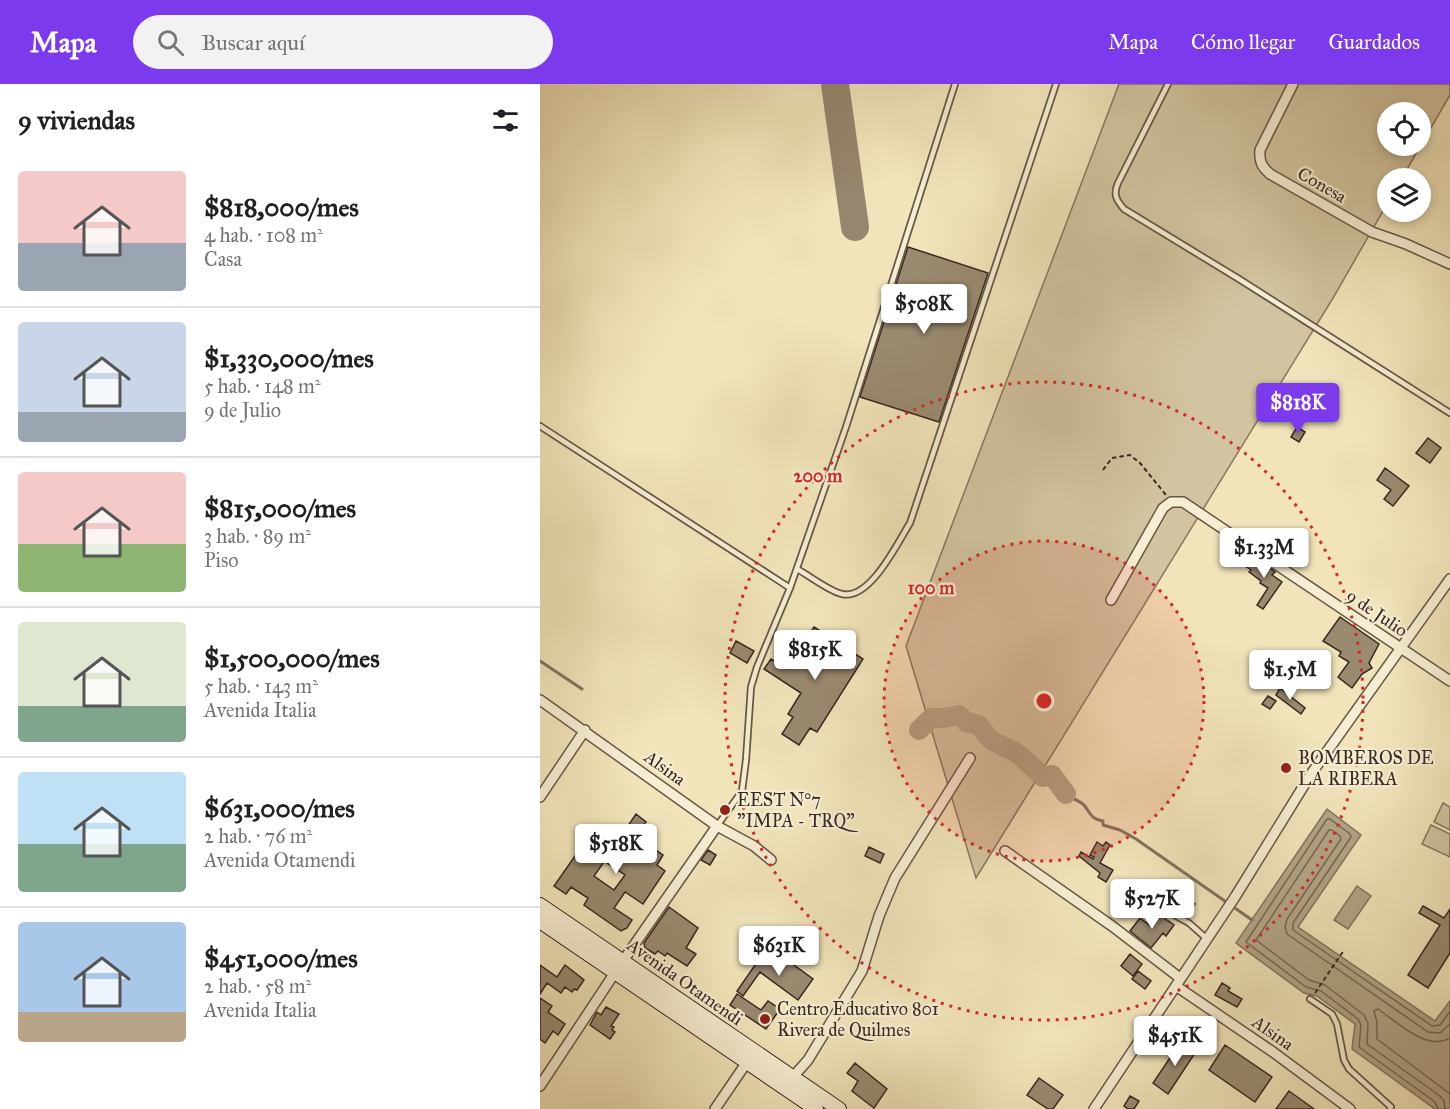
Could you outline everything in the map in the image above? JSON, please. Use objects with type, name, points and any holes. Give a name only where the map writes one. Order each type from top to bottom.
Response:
[{"type":"main road","name":"Avenida Otamendi","points":[[540,905],[747,1062],[821,1106],[839,1109]]},
{"type":"main road","name":"Avenida Otamendi","points":[[540,921],[620,966],[792,1078],[821,1106]]},
{"type":"street","name":"Conesa","points":[[1293,84],[1260,150],[1259,158],[1263,167],[1270,174],[1372,232],[1450,264]]},
{"type":"street","points":[[1112,600],[1163,508],[1171,502]]},
{"type":"street","name":"9 de Julio","points":[[1171,502],[1184,502],[1211,519],[1450,681]]},
{"type":"street","points":[[1094,1109],[1235,897],[1311,774],[1450,579]]},
{"type":"street","name":"Alsina","points":[[540,700],[717,826],[754,846],[771,860]]},
{"type":"street","points":[[540,797],[585,730]]},
{"type":"street","points":[[792,1078],[808,1060],[862,970],[879,916],[895,878],[970,758]]},
{"type":"street","points":[[540,1086],[717,826]]},
{"type":"street","name":"Alsina","points":[[1005,851],[1112,926],[1178,982],[1350,1109]]},
{"type":"street","points":[[715,1109],[747,1062]]},
{"type":"lane","points":[[717,826],[742,791],[751,687],[757,667],[797,569],[849,416],[955,84]]},
{"type":"lane","points":[[797,569],[841,594],[851,595],[867,585],[882,570],[910,523],[1056,84]]},
{"type":"lane","points":[[1168,84],[1114,191],[1116,200],[1124,209],[1450,413]]},
{"type":"lane","points":[[540,426],[790,588]]},
{"type":"lane","points":[[1145,899],[1189,923],[1207,939]]},
{"type":"lane","points":[[1312,998],[1332,1014],[1337,1024],[1344,1060],[1349,1069],[1391,1107],[1390,1109]]},
{"type":"path","points":[[1103,470],[1112,458],[1130,455],[1140,463],[1171,502]]},
{"type":"path","points":[[1312,998],[1344,950]]},
{"type":"shaded area","points":[[1119,84],[1450,84],[1450,95],[1431,128],[1431,102],[1377,102],[1377,156],[1415,156],[1408,168],[1377,168],[1377,221],[1333,298],[976,878],[906,646]]},
{"type":"shaded area","points":[[1443,803],[1450,807],[1450,830],[1434,822]]},
{"type":"shaded area","points":[[1431,825],[1450,834],[1450,857],[1422,844]]},
{"type":"water","points":[[1327,809],[1361,835],[1298,927],[1435,1021],[1450,1001],[1450,1109],[1435,1109],[1352,1049],[1355,1024],[1317,996],[1304,993],[1236,943]]},
{"type":"water","points":[[1357,886],[1371,896],[1348,929],[1334,920]]},
{"type":"building","points":[[908,247],[988,273],[939,422],[860,397]]},
{"type":"building","points":[[1297,427],[1305,432],[1299,442],[1291,437]]},
{"type":"building","points":[[1428,438],[1441,448],[1430,463],[1416,453]]},
{"type":"building","points":[[1385,468],[1409,486],[1393,506],[1384,499],[1391,490],[1377,480]]},
{"type":"building","points":[[1251,555],[1275,572],[1272,575],[1282,582],[1263,609],[1257,605],[1268,588],[1260,583],[1261,581],[1244,565]]},
{"type":"building","points":[[1340,617],[1379,644],[1369,663],[1372,668],[1362,674],[1352,688],[1338,677],[1349,662],[1339,656],[1341,652],[1323,641]]},
{"type":"building","points":[[814,627],[863,659],[817,732],[810,728],[799,745],[782,734],[793,717],[788,714],[801,693],[764,669],[771,659],[787,669]]},
{"type":"building","points":[[736,641],[754,651],[747,663],[730,653]]},
{"type":"building","points":[[1270,654],[1284,662],[1277,674],[1263,665]]},
{"type":"building","points":[[1311,664],[1323,673],[1317,681],[1305,672]]},
{"type":"building","points":[[1280,688],[1305,708],[1301,714],[1276,695]]},
{"type":"building","points":[[1268,696],[1276,701],[1270,709],[1262,704]]},
{"type":"building","points":[[636,814],[646,822],[638,833],[649,841],[647,844],[663,855],[657,865],[665,871],[643,904],[625,892],[614,908],[632,920],[627,928],[621,931],[584,905],[588,898],[571,887],[566,894],[554,886],[582,846],[604,862],[594,876],[614,890],[625,875],[604,861]]},
{"type":"building","points":[[1097,842],[1103,846],[1106,842],[1110,845],[1100,863],[1113,870],[1106,882],[1098,877],[1100,873],[1079,856],[1081,852],[1093,859],[1094,857],[1090,855]]},
{"type":"building","points":[[869,847],[884,854],[880,863],[865,856]]},
{"type":"building","points":[[708,850],[716,855],[710,865],[701,860]]},
{"type":"building","points":[[1175,889],[1195,904],[1189,912],[1185,909],[1183,911],[1168,901]]},
{"type":"building","points":[[1423,906],[1444,918],[1450,909],[1450,953],[1428,988],[1408,975],[1440,925],[1419,913]]},
{"type":"building","points":[[669,907],[698,928],[686,948],[696,954],[687,966],[667,953],[665,956],[658,951],[655,954],[645,948],[644,943]]},
{"type":"building","points":[[1160,915],[1174,925],[1166,936],[1163,933],[1151,948],[1130,931],[1140,918],[1152,927]]},
{"type":"building","points":[[1130,954],[1142,964],[1133,976],[1121,966]]},
{"type":"building","points":[[762,955],[781,968],[787,960],[813,979],[798,1000],[760,972],[743,996],[737,991]]},
{"type":"building","points":[[540,965],[557,977],[565,965],[584,980],[577,990],[574,989],[572,992],[565,987],[561,993],[547,983],[540,994]]},
{"type":"building","points":[[1138,971],[1151,981],[1145,989],[1132,979]]},
{"type":"building","points":[[1222,983],[1230,988],[1228,991],[1242,999],[1237,1007],[1215,995]]},
{"type":"building","points":[[737,994],[761,1010],[768,1001],[780,1009],[766,1029],[730,1005]]},
{"type":"building","points":[[540,998],[552,1006],[548,1012],[565,1024],[558,1035],[553,1031],[545,1043],[540,1039]]},
{"type":"building","points":[[606,1007],[619,1014],[611,1026],[614,1027],[612,1030],[615,1032],[610,1039],[590,1025],[597,1012],[601,1015]]},
{"type":"building","points":[[1182,1040],[1197,1050],[1168,1094],[1153,1083]]},
{"type":"building","points":[[1225,1045],[1272,1077],[1255,1102],[1209,1070]]},
{"type":"building","points":[[855,1063],[887,1089],[874,1108],[852,1091],[858,1081],[847,1073]]},
{"type":"building","points":[[1039,1078],[1063,1095],[1053,1109],[1048,1109],[1027,1095]]},
{"type":"building","points":[[1289,1091],[1314,1109],[1276,1109]]},
{"type":"building","points":[[1130,1096],[1139,1101],[1134,1109],[1124,1106]]},
{"type":"waterway","points":[[540,661],[582,689]]},
{"type":"waterway","points":[[919,730],[931,718],[959,715],[966,722],[979,725],[990,739],[1017,754],[1043,777],[1052,775],[1066,794]]},
{"type":"waterway","points":[[1066,794],[1082,804],[1094,817],[1103,821],[1103,825],[1120,830],[1136,839],[1252,920]]},
{"type":"taxiway","points":[[835,84],[855,227]]},
{"type":"place","name":"BOMBEROS DE LA RIBERA","points":[[1286,768]]},
{"type":"place","name":"EEST N°7 \"IMPA - TRQ\"","points":[[725,810]]},
{"type":"place","name":"Centro Educativo 801 Rivera de Quilmes","points":[[765,1019]]}]
